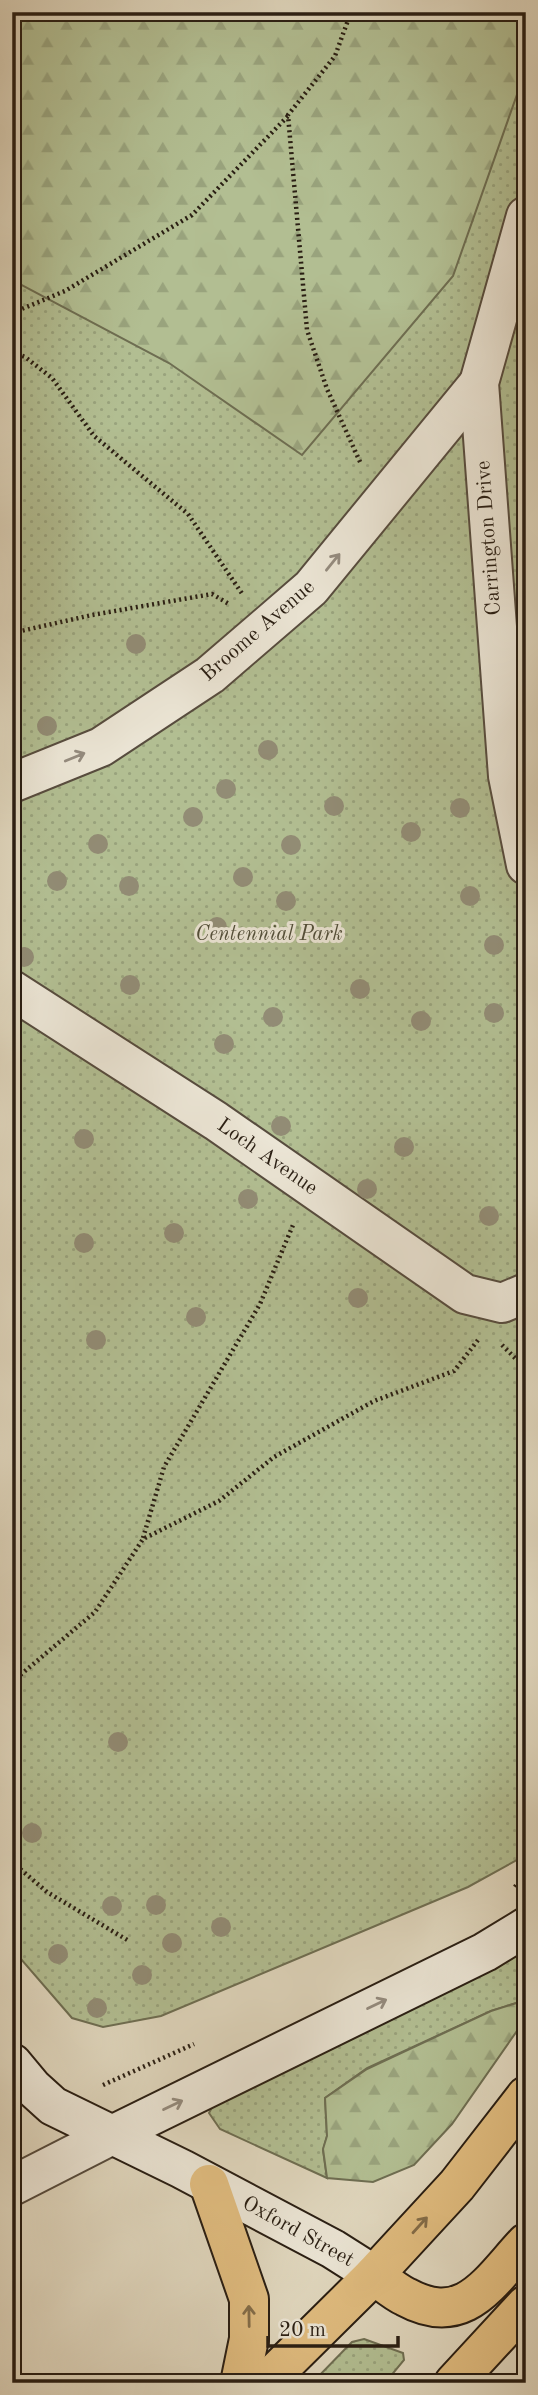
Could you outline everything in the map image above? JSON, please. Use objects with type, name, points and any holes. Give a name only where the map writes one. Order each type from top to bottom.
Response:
[{"type":"main road","name":"Oxford Street","points":[[374,2276],[457,2185],[526,2096]]},
{"type":"main road","points":[[209,2184],[249,2300],[249,2339],[240,2383]]},
{"type":"main road","points":[[265,2383],[374,2276],[404,2297],[419,2303],[444,2308],[462,2305],[479,2294],[526,2243]]},
{"type":"main road","points":[[454,2383],[526,2305]]},
{"type":"street","name":"Carrington Drive","points":[[526,216],[479,383],[508,776],[526,865]]},
{"type":"street","name":"Broome Avenue","points":[[12,783],[101,747],[210,675],[311,588],[479,383]]},
{"type":"street","name":"Loch Avenue","points":[[12,990],[216,1121],[465,1294],[502,1303],[526,1293]]},
{"type":"street","points":[[12,2186],[485,1952],[526,1927]]},
{"type":"street","name":"Oxford Street","points":[[12,2063],[53,2106],[333,2249],[374,2276]]},
{"type":"path","points":[[12,313],[65,291],[192,215],[288,115],[335,56],[351,12]]},
{"type":"path","points":[[288,115],[307,330],[327,390],[379,505]]},
{"type":"path","points":[[12,352],[25,357],[52,378],[94,436],[188,514],[265,627]]},
{"type":"path","points":[[12,633],[92,615],[212,594],[265,627]]},
{"type":"path","points":[[12,1682],[95,1612],[143,1539],[164,1466],[260,1304],[310,1186]]},
{"type":"path","points":[[143,1539],[219,1501],[274,1457],[374,1401],[454,1371],[487,1330]]},
{"type":"path","points":[[496,1339],[526,1368]]},
{"type":"path","points":[[12,1862],[47,1892],[129,1941]]},
{"type":"green space","name":"Centennial Park","points":[[12,12],[526,12],[526,1855],[468,1887],[161,2016],[103,2027],[72,2018],[12,1945]]},
{"type":"green space","points":[[12,12],[526,12],[526,69],[453,276],[302,455],[169,363],[12,280]]},
{"type":"green space","points":[[526,1947],[526,2000],[491,2011],[367,2068],[325,2098],[327,2136],[323,2150],[327,2178],[220,2129],[209,2113],[218,2096],[510,1960]]},
{"type":"green space","points":[[526,2000],[526,2018],[452,2124],[414,2165],[373,2182],[327,2178],[323,2149],[327,2136],[325,2098],[367,2069],[491,2011]]},
{"type":"green space","points":[[364,2339],[403,2353],[404,2360],[385,2383],[312,2383],[352,2342]]}]
